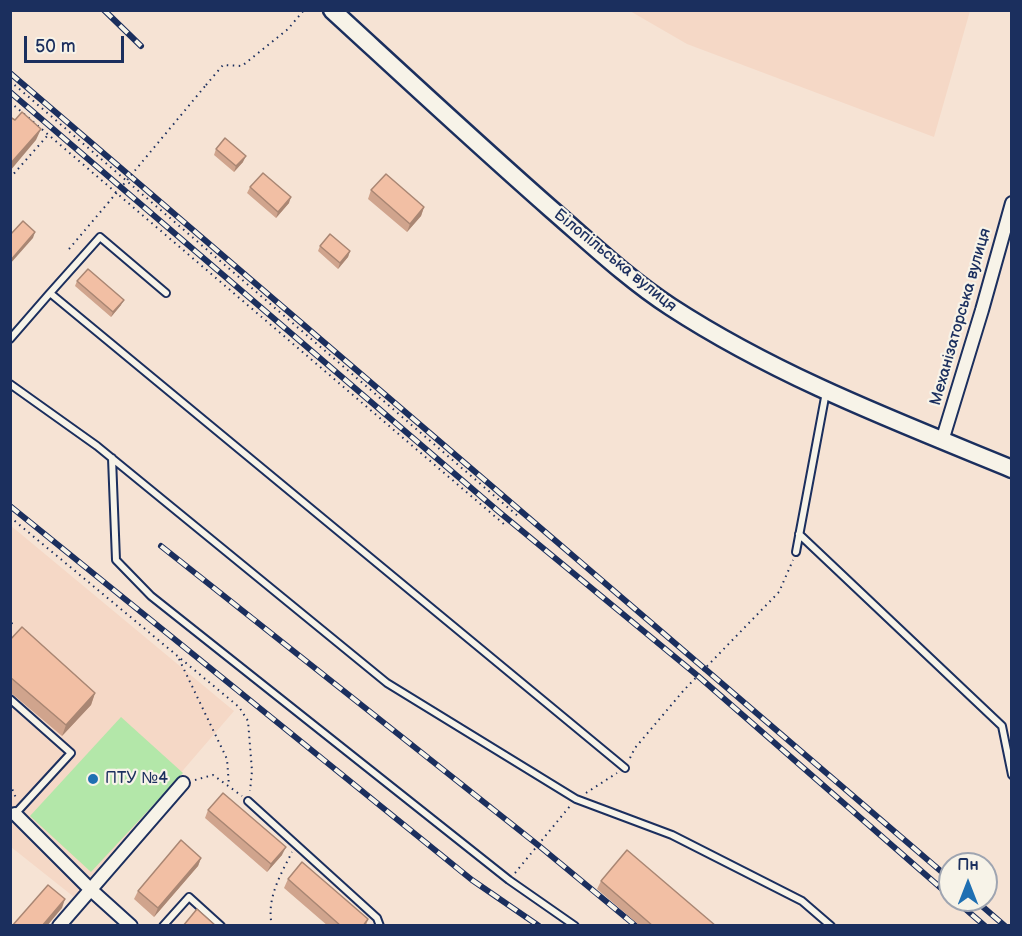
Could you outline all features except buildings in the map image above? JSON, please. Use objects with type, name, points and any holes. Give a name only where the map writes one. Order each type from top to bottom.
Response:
[{"type":"main road","name":"Білопільська вулиця","points":[[332,10],[482,148],[605,256],[669,306],[739,349],[826,392],[1011,469]]},
{"type":"street","name":"Механізаторська вулиця","points":[[942,441],[982,310],[1011,202]]},
{"type":"street","points":[[59,926],[183,783]]},
{"type":"street","points":[[15,811],[90,889],[130,926]]},
{"type":"lane","points":[[10,339],[100,237],[165,293]]},
{"type":"lane","points":[[50,293],[625,768]]},
{"type":"lane","points":[[10,384],[112,458],[387,683],[576,799],[672,835],[802,901],[831,926]]},
{"type":"lane","points":[[796,552],[826,392]]},
{"type":"lane","points":[[112,458],[116,560],[130,575],[151,596],[509,880],[575,926]]},
{"type":"lane","points":[[800,534],[1002,726],[1011,775]]},
{"type":"lane","points":[[10,699],[71,753],[15,811]]},
{"type":"lane","points":[[248,801],[377,918],[380,926]]},
{"type":"lane","points":[[162,926],[189,897],[221,926]]},
{"type":"path","points":[[69,249],[223,65],[242,66],[288,29],[304,10]]},
{"type":"path","points":[[10,81],[519,517]]},
{"type":"path","points":[[10,102],[505,525]]},
{"type":"path","points":[[10,178],[49,134]]},
{"type":"path","points":[[10,517],[239,707],[248,721],[252,771],[248,801],[213,775],[183,783]]},
{"type":"path","points":[[509,880],[576,799],[625,768],[635,748],[684,690],[779,592],[796,552]]},
{"type":"path","points":[[10,617],[12,623],[10,625]]},
{"type":"path","points":[[178,656],[226,759],[229,787]]},
{"type":"path","points":[[10,784],[15,811]]},
{"type":"path","points":[[272,926],[269,912],[274,889],[296,844]]},
{"type":"shaded area","points":[[630,11],[970,11],[934,137],[687,44]]},
{"type":"shaded area","name":"ПТУ №4","points":[[10,525],[234,711],[74,897],[11,847]]},
{"type":"green space","points":[[121,717],[183,773],[91,872],[30,816]]},
{"type":"railway","points":[[104,10],[141,46]]},
{"type":"railway","points":[[10,73],[938,869]]},
{"type":"railway","points":[[10,92],[498,511],[698,676],[938,886]]},
{"type":"railway","points":[[10,506],[472,880],[539,926]]},
{"type":"railway","points":[[161,546],[538,845],[636,926]]},
{"type":"railway","points":[[969,912],[985,926]]},
{"type":"railway","points":[[989,912],[1005,926]]},
{"type":"place","name":"ПТУ №4","points":[[93,779]]}]
